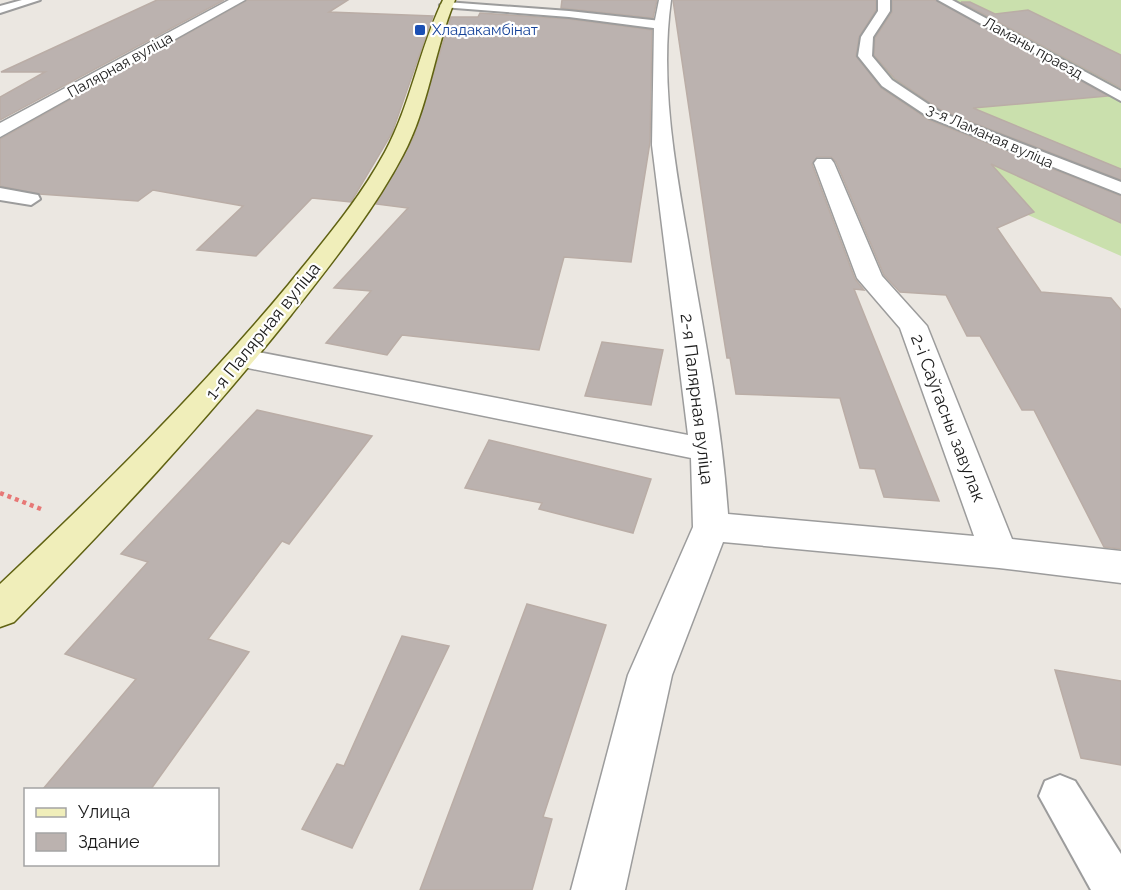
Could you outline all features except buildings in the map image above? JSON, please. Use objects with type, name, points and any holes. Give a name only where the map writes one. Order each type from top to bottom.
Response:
[{"type":"street","name":"Палярная вуліца","points":[[0,130],[239,0]]},
{"type":"street","name":"1-я Палярная вуліца","points":[[0,610],[181,428],[243,358],[343,232],[395,152],[423,78],[434,35],[447,2]]},
{"type":"street","name":"2-я Палярная вуліца","points":[[598,890],[650,675],[711,527],[707,450],[663,145],[663,13]]},
{"type":"street","name":"2-і Саўгасны завулак","points":[[824,162],[870,278],[913,326],[999,552]]},
{"type":"street","points":[[243,358],[707,450]]},
{"type":"street","points":[[711,527],[999,552],[1121,567]]},
{"type":"lane","points":[[0,10],[34,0]]},
{"type":"lane","name":"3-я Ламаная вуліца","points":[[884,0],[884,11],[867,37],[865,56],[886,83],[935,115],[1121,188]]},
{"type":"lane","name":"Ламаны праезд","points":[[944,0],[1121,97]]},
{"type":"lane","points":[[447,2],[569,14],[663,13]]},
{"type":"lane","points":[[0,194],[31,199]]},
{"type":"lane","points":[[1060,796],[1117,890]]},
{"type":"green space","points":[[776,0],[1121,0],[1121,256],[910,163]]},
{"type":"place","name":"Хладакамбінат","points":[[420,30]]}]
